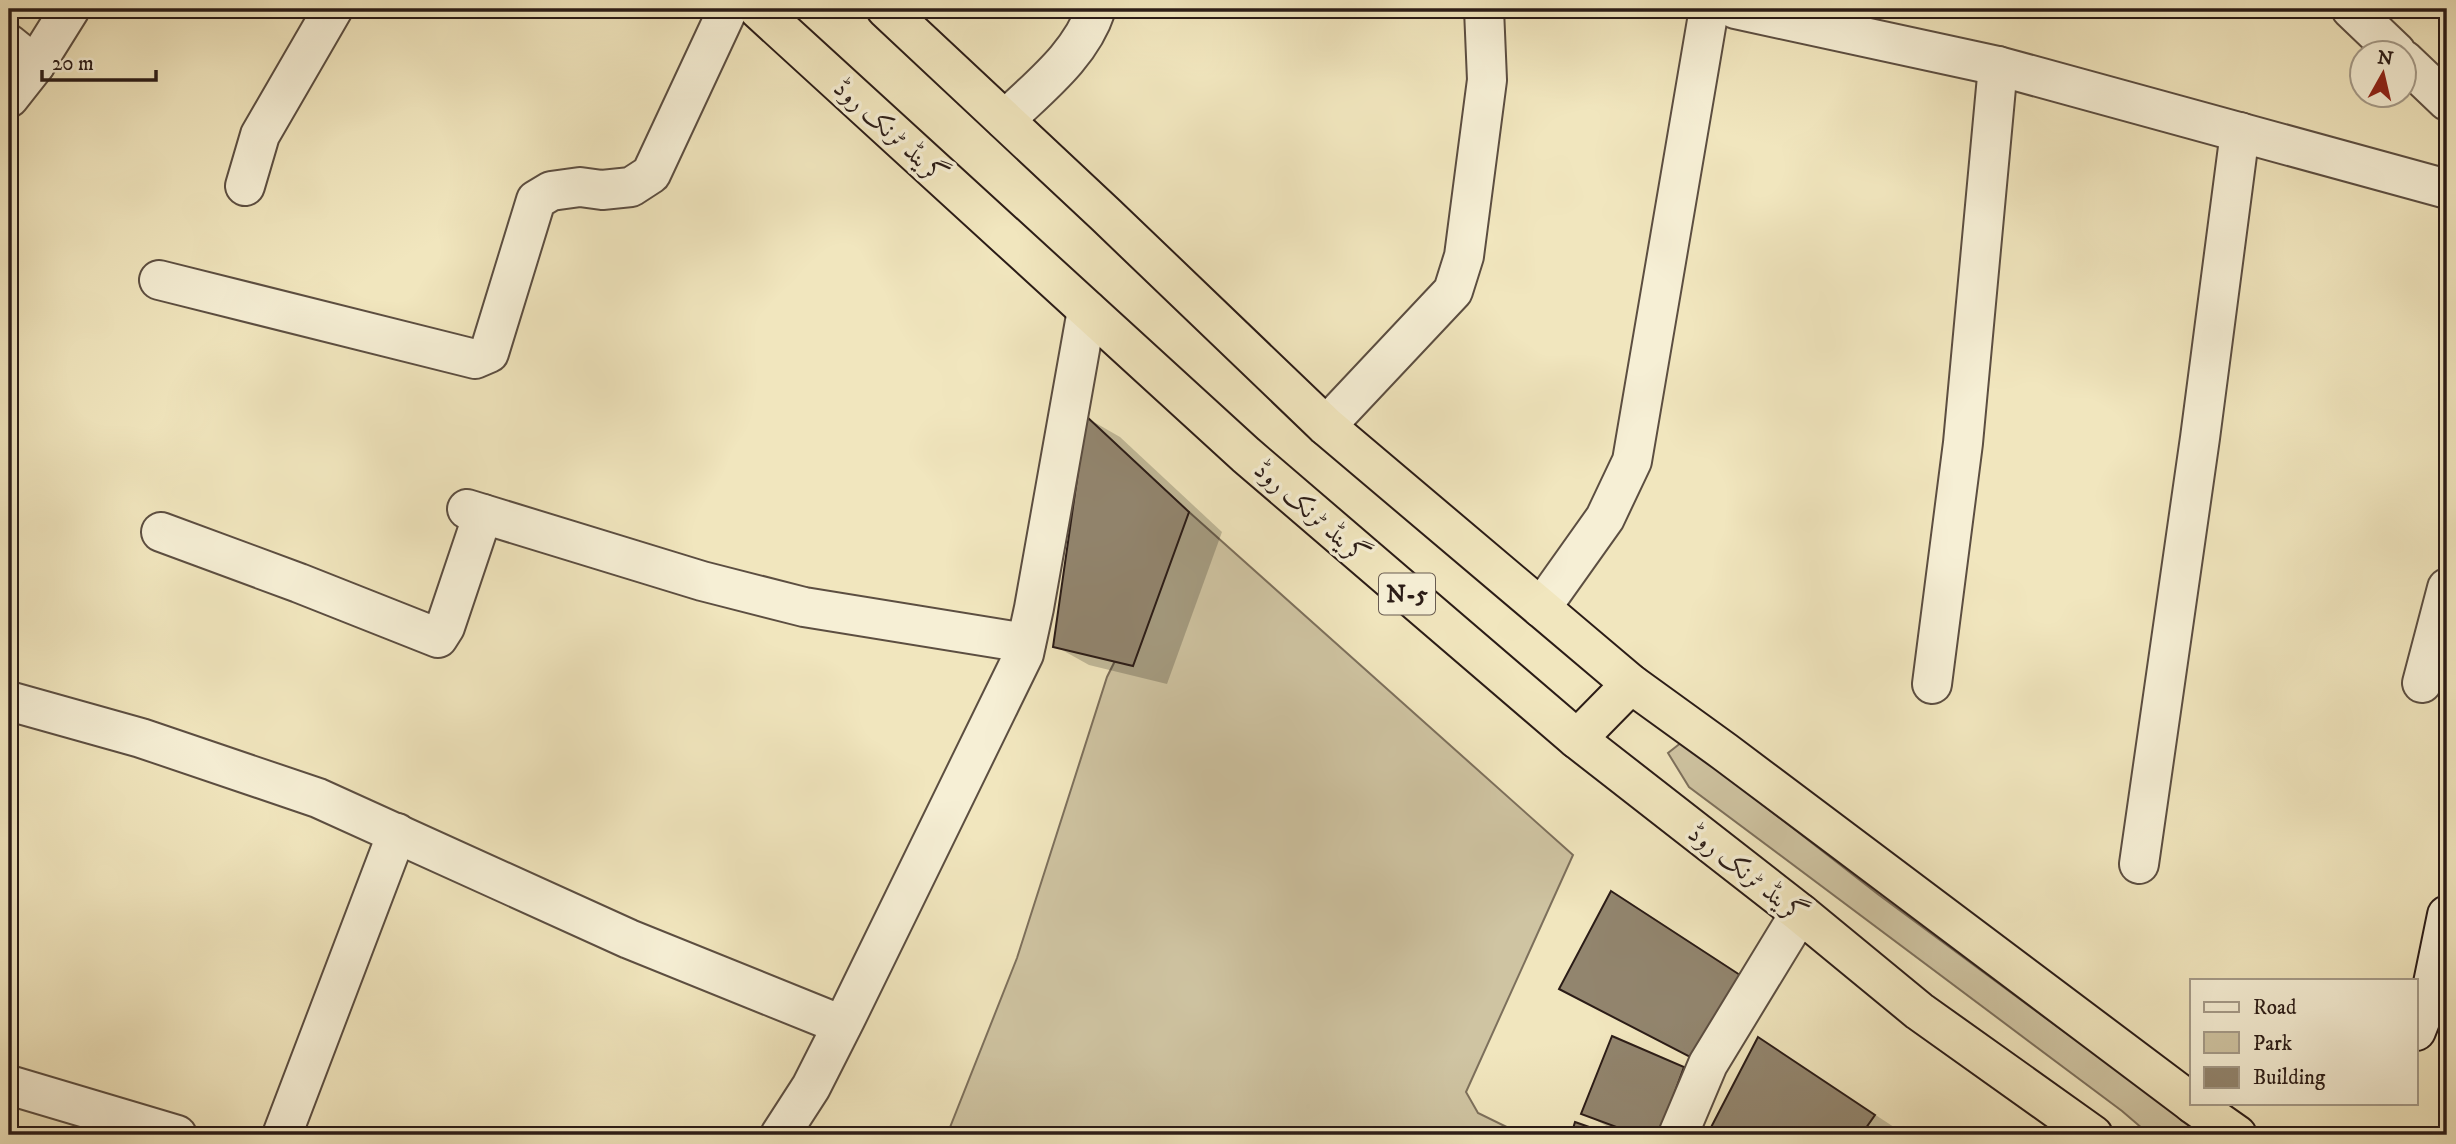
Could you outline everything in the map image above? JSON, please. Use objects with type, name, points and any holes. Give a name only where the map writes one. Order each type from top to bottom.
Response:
[{"type":"highway","name":"گرینڈ ٹرنک روڈ","points":[[758,9],[1246,455],[1577,739],[1800,913],[1919,1011],[2093,1135]]},
{"type":"highway","points":[[886,9],[1326,426],[1630,684],[1725,752],[2139,1066],[2190,1102]]},
{"type":"highway","points":[[1577,739],[1630,684]]},
{"type":"highway","points":[[2196,1106],[2237,1135]]},
{"type":"street","points":[[9,98],[22,55],[70,9]]},
{"type":"street","points":[[245,186],[260,135],[333,9]]},
{"type":"street","points":[[159,280],[475,359],[489,353],[536,200],[551,191],[580,187],[602,190],[631,187],[651,174],[728,9]]},
{"type":"street","points":[[1005,120],[1059,68],[1089,29],[1096,9]]},
{"type":"street","points":[[1326,426],[1453,291],[1464,256],[1487,80],[1484,9]]},
{"type":"street","points":[[1541,608],[1605,518],[1632,461],[1709,9]]},
{"type":"street","points":[[1735,9],[1998,66],[2447,189]]},
{"type":"street","points":[[2351,9],[2381,38]]},
{"type":"street","points":[[1931,684],[1963,443],[1998,66]]},
{"type":"street","points":[[2418,74],[2447,101]]},
{"type":"street","points":[[2139,864],[2200,438],[2240,132]]},
{"type":"street","points":[[780,1135],[811,1087],[842,1026],[1024,654],[1087,310]]},
{"type":"street","points":[[161,532],[438,638],[445,627],[475,511],[702,581],[804,607],[1026,643]]},
{"type":"street","points":[[2422,683],[2447,587]]},
{"type":"street","points":[[9,701],[141,738],[306,793],[629,939],[842,1026]]},
{"type":"street","points":[[282,1135],[397,833]]},
{"type":"street","points":[[1678,1135],[1708,1064],[1800,913]]},
{"type":"street","points":[[2418,1026],[2431,993],[2447,915]]},
{"type":"street","points":[[2139,1066],[2190,1077]]},
{"type":"street","points":[[9,1085],[177,1135]]},
{"type":"green space","points":[[1189,512],[1573,855],[1466,1092],[1478,1113],[1523,1135],[947,1135],[1017,958],[1107,677]]},
{"type":"green space","points":[[1682,742],[1879,895],[2059,1028],[2213,1135],[2150,1135],[2122,1111],[1689,787],[1668,753]]},
{"type":"building","points":[[1086,416],[1189,512],[1133,666],[1053,647]]},
{"type":"building","points":[[1611,891],[1740,975],[1694,1059],[1559,989]]},
{"type":"building","points":[[1612,1036],[1684,1067],[1659,1135],[1638,1135],[1581,1114]]},
{"type":"building","points":[[1758,1037],[1875,1115],[1861,1135],[1707,1135]]},
{"type":"building","points":[[1575,1122],[1612,1135],[1571,1135]]}]
